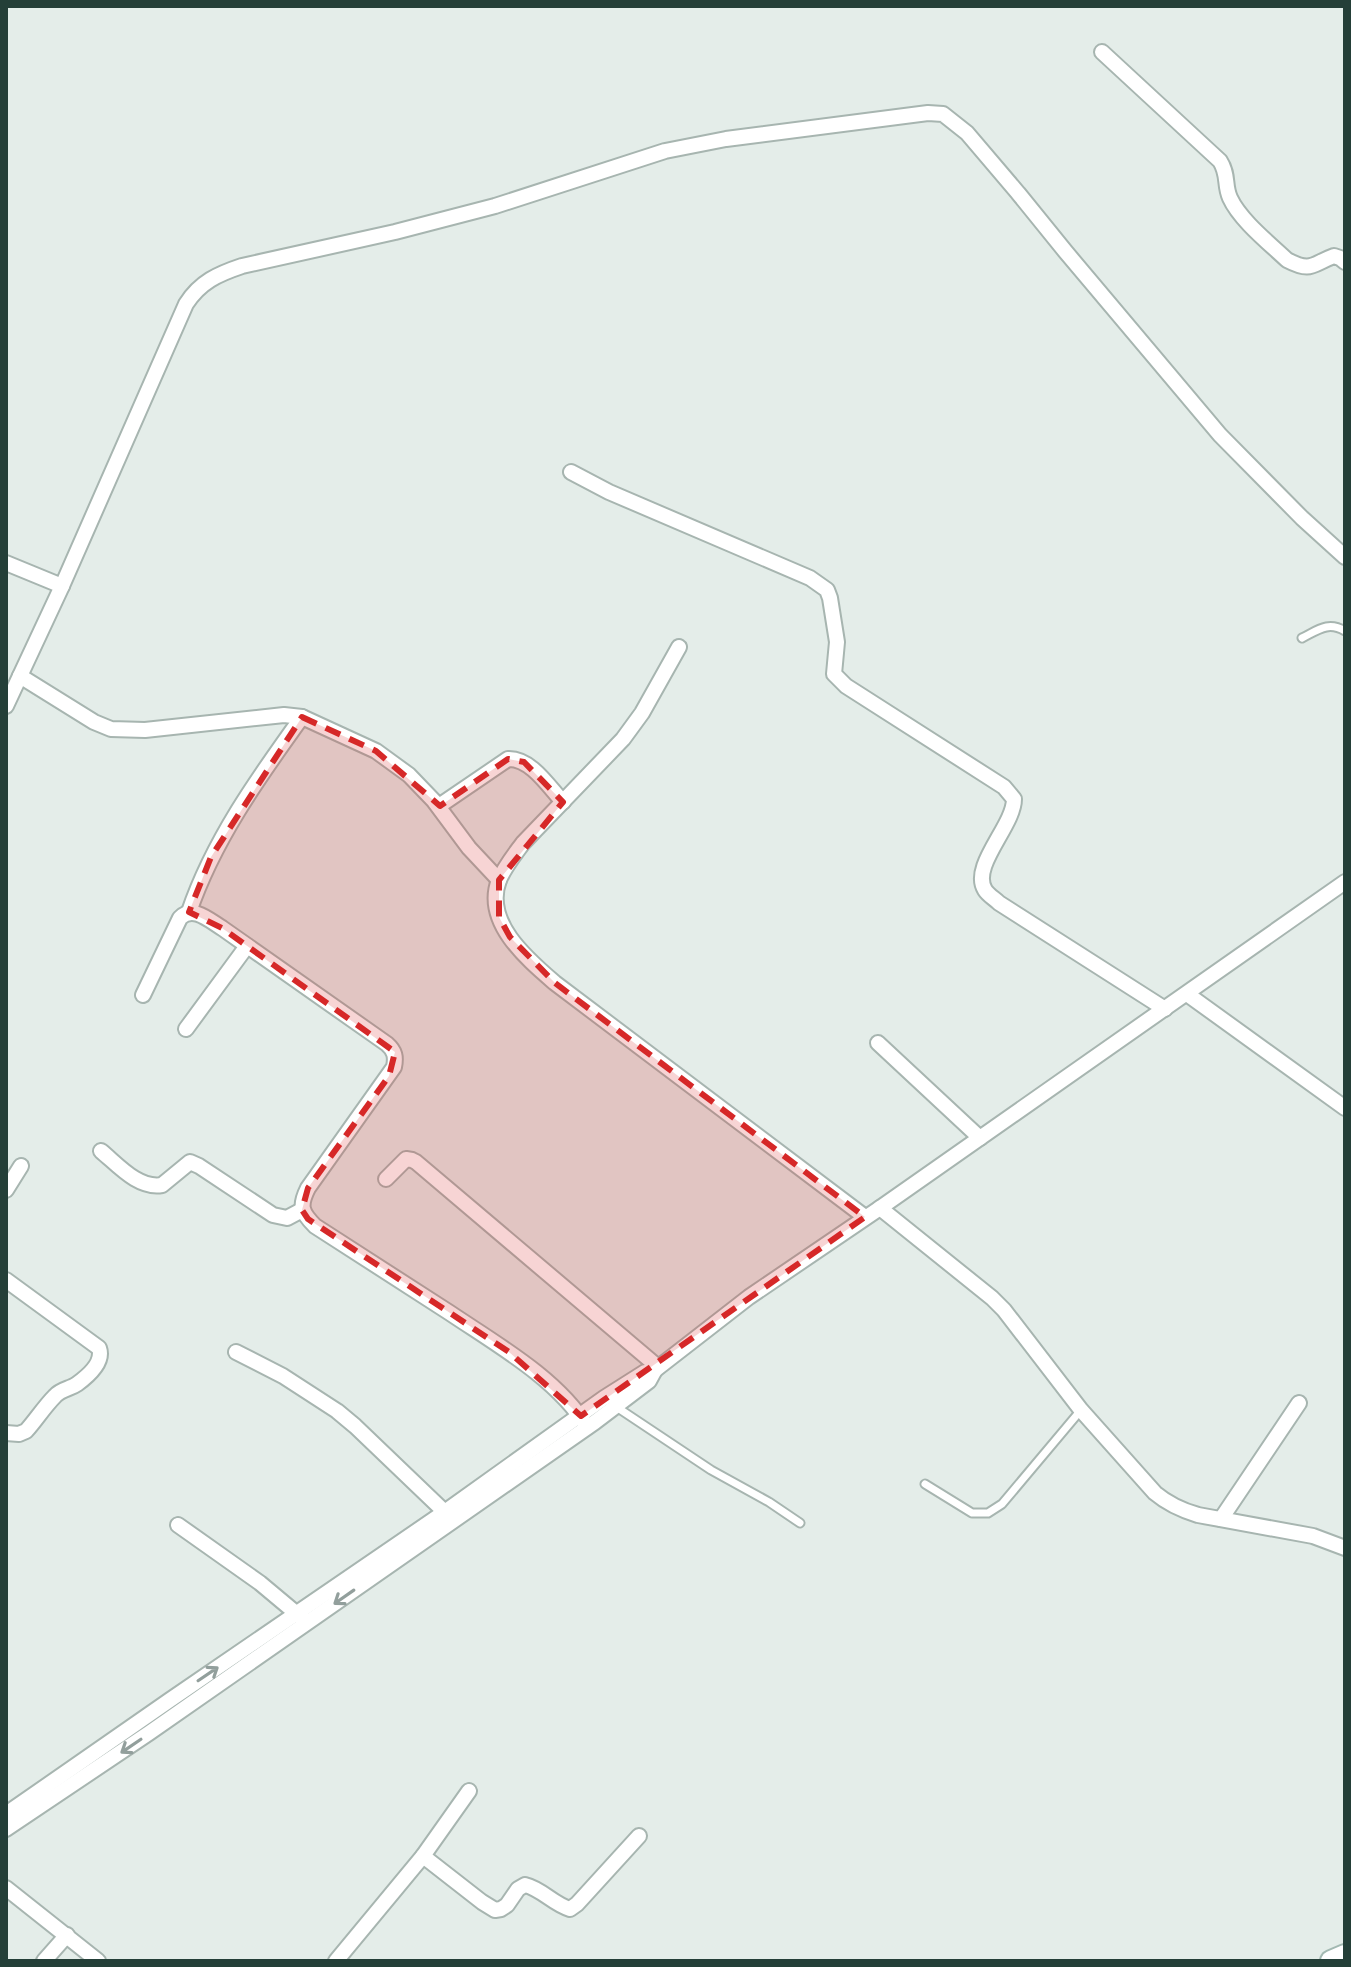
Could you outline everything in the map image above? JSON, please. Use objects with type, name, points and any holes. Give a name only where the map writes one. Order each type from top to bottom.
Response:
[{"type":"street","points":[[1102,52],[1220,161],[1227,174],[1228,195],[1235,207],[1287,260],[1309,267],[1334,256],[1345,262]]},
{"type":"street","points":[[6,706],[194,290],[222,273],[242,266],[495,206],[665,151],[726,139],[928,113],[943,114],[967,133],[1220,435],[1345,557]]},
{"type":"street","points":[[571,472],[609,492],[810,578],[827,590],[837,642],[834,668],[837,679],[1004,787],[1014,799],[1011,816],[984,865],[981,880],[986,892],[1165,1009]]},
{"type":"street","points":[[6,563],[62,586]]},
{"type":"street","points":[[679,647],[642,713],[623,739],[511,858],[496,891],[499,917],[510,937],[534,965],[555,983],[865,1217]]},
{"type":"street","points":[[20,676],[94,722],[111,729],[145,730],[284,715],[302,717],[376,751],[409,775],[439,806],[469,848],[499,880]]},
{"type":"street","points":[[143,995],[180,918],[189,912],[211,857],[265,769],[302,717]]},
{"type":"street","points":[[439,806],[513,758],[531,767],[563,802]]},
{"type":"street","points":[[584,1421],[615,1406],[649,1381],[656,1369],[749,1297],[1345,882]]},
{"type":"street","points":[[189,912],[200,915],[247,946],[394,1050],[394,1067],[389,1076],[308,1188],[302,1199],[302,1210],[315,1226],[509,1352],[545,1381],[584,1421]]},
{"type":"street","points":[[186,1029],[247,946]]},
{"type":"street","points":[[1187,994],[1345,1108]]},
{"type":"street","points":[[878,1043],[980,1138]]},
{"type":"street","points":[[101,1151],[134,1178],[148,1185],[162,1185],[190,1162],[273,1215],[287,1218],[302,1210]]},
{"type":"street","points":[[386,1179],[406,1159],[416,1162],[656,1369]]},
{"type":"street","points":[[6,1190],[21,1166]]},
{"type":"street","points":[[880,1208],[1004,1310],[1081,1410],[1166,1503],[1181,1510],[1221,1519],[1313,1536],[1345,1548]]},
{"type":"street","points":[[6,1280],[99,1348],[101,1355],[99,1362],[77,1384],[58,1392],[26,1431],[6,1433]]},
{"type":"street","points":[[236,1352],[283,1376],[337,1411],[450,1516]]},
{"type":"street","points":[[6,1829],[156,1719],[584,1421],[645,1372],[656,1369]]},
{"type":"street","points":[[1221,1519],[1299,1403]]},
{"type":"street","points":[[178,1525],[241,1569],[302,1618]]},
{"type":"street","points":[[6,1814],[156,1719]]},
{"type":"street","points":[[336,1961],[423,1856],[469,1791]]},
{"type":"street","points":[[423,1856],[495,1910],[507,1905],[518,1889],[525,1885],[570,1909],[639,1836]]},
{"type":"street","points":[[6,1888],[98,1961]]},
{"type":"street","points":[[44,1961],[67,1935]]},
{"type":"street","points":[[1331,1961],[1345,1955]]},
{"type":"lane","points":[[1302,638],[1323,626],[1330,625],[1345,631]]},
{"type":"lane","points":[[615,1406],[711,1470],[800,1523]]},
{"type":"lane","points":[[925,1484],[972,1513],[988,1513],[1002,1504],[1081,1410]]},
{"type":"highlighted area","points":[[302,717],[376,751],[440,806],[508,759],[524,762],[563,802],[499,880],[499,917],[510,937],[555,983],[865,1217],[581,1416],[509,1352],[308,1219],[302,1210],[308,1188],[389,1076],[395,1052],[222,928],[189,912],[211,857]]}]
